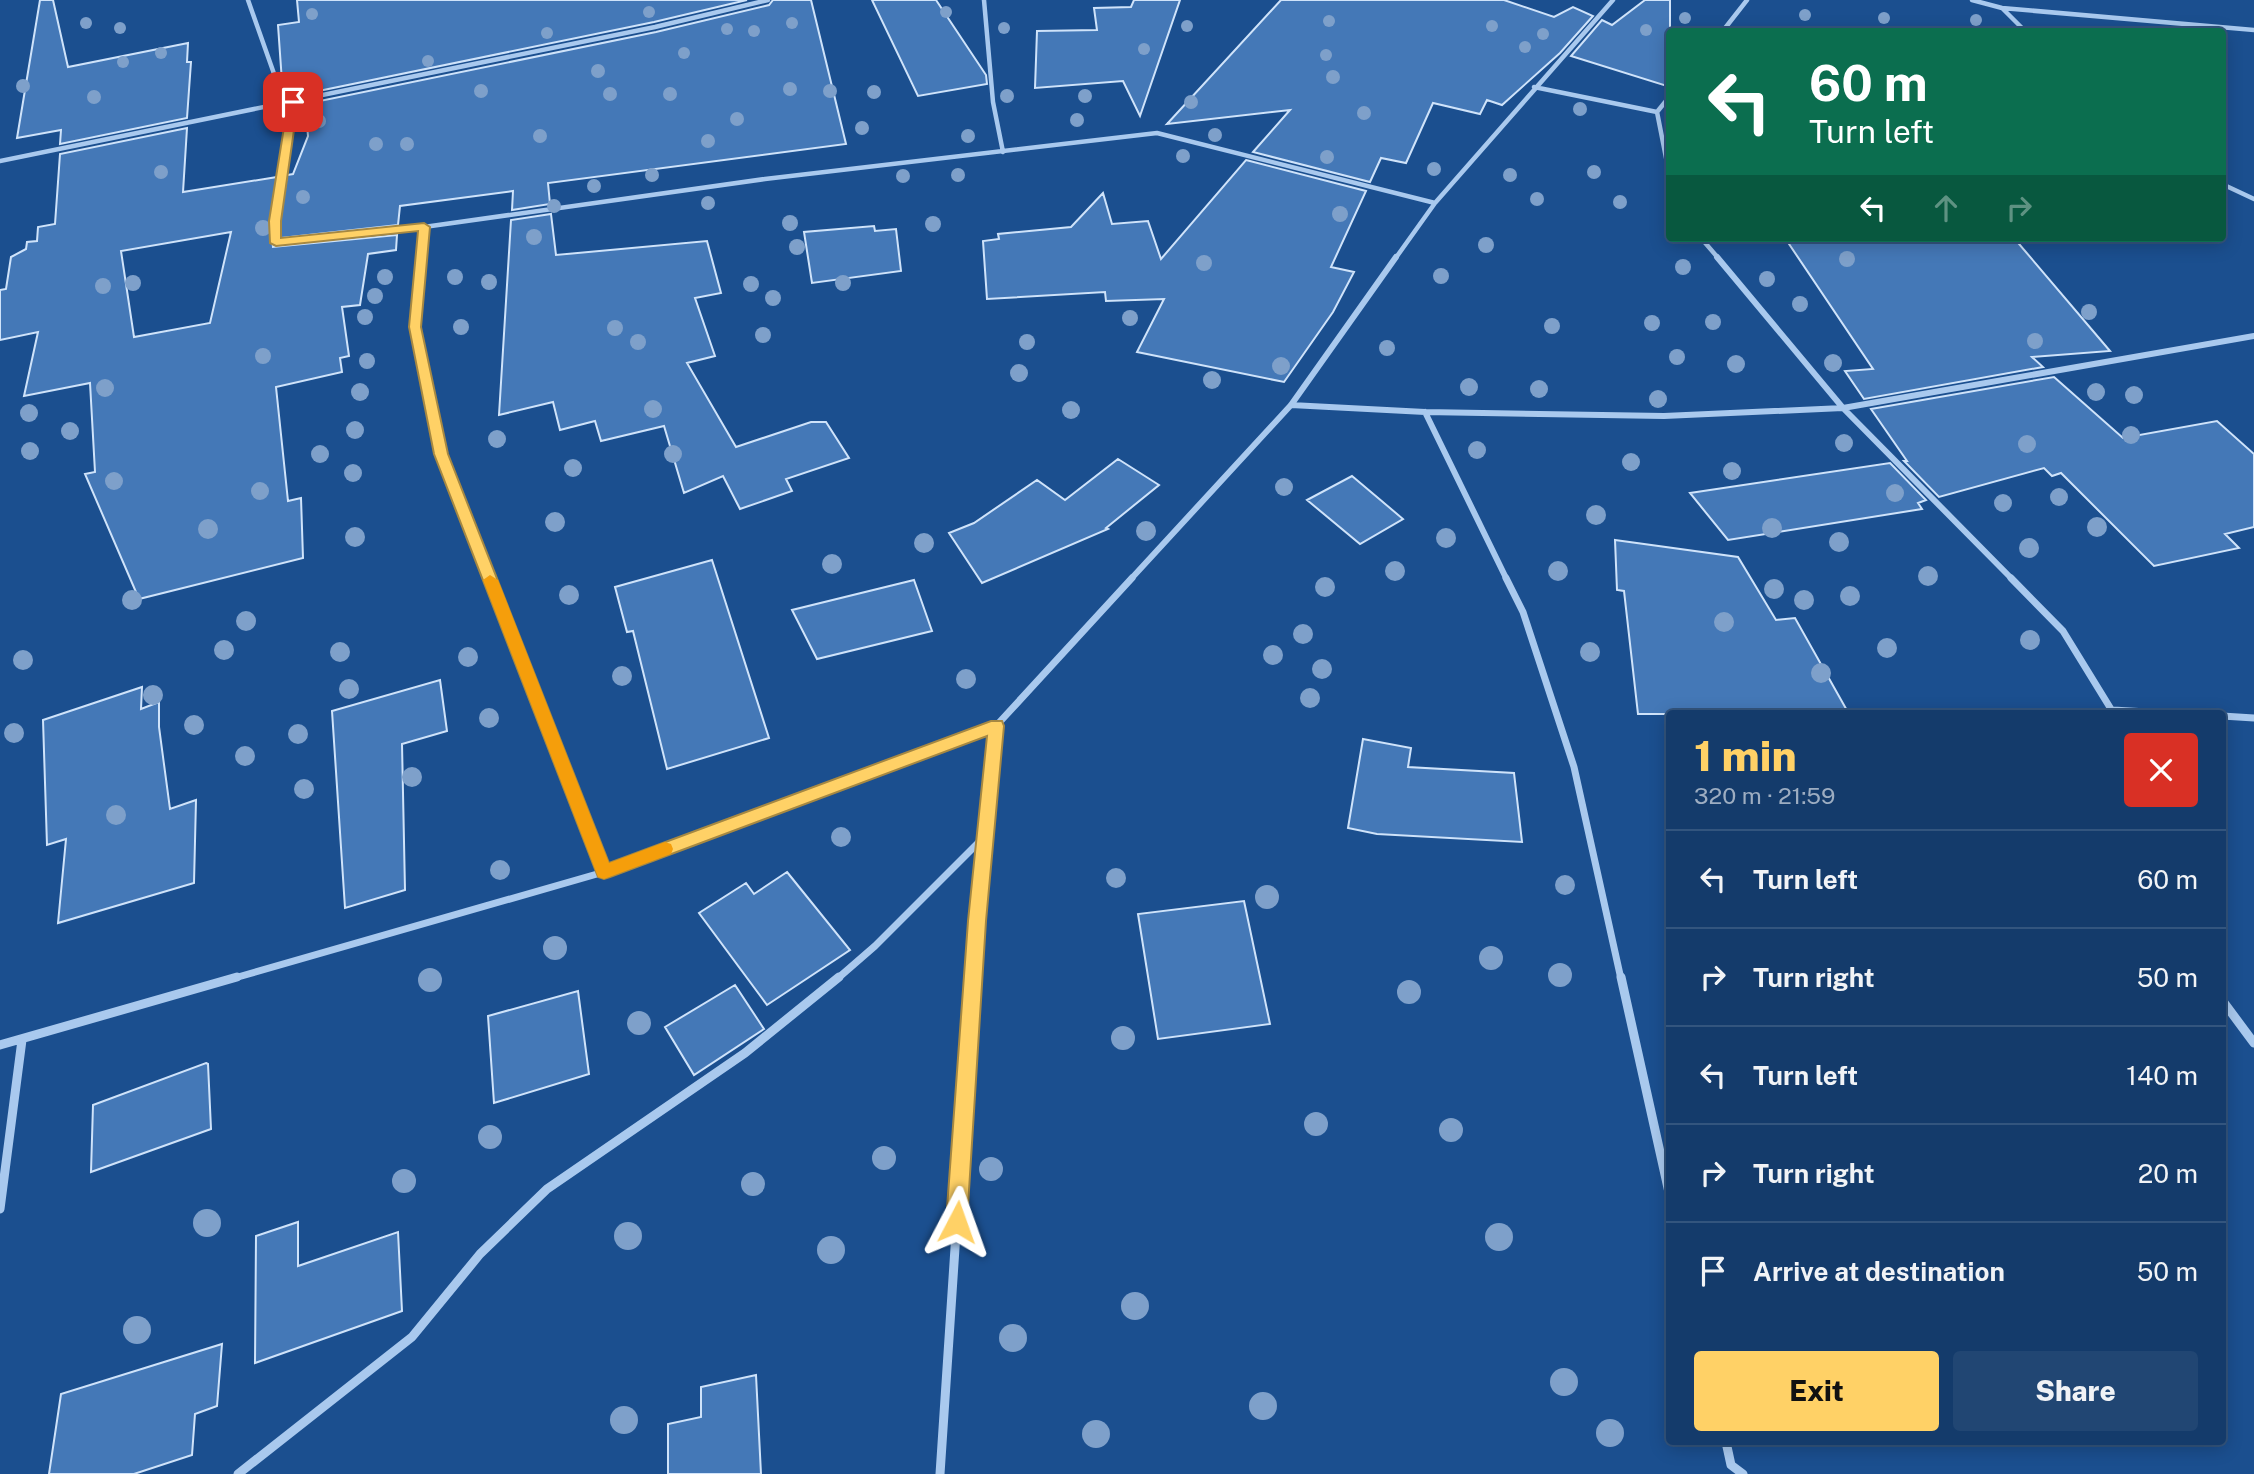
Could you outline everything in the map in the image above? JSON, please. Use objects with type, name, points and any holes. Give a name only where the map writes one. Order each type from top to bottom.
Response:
[{"type":"street","points":[[248,0],[278,85],[293,102]]},
{"type":"street","points":[[0,161],[655,27],[768,0]]},
{"type":"street","points":[[984,0],[993,102],[1003,152]]},
{"type":"street","points":[[0,1045],[604,872],[996,726],[1291,405],[1435,203],[1613,0]]},
{"type":"street","points":[[1725,28],[1747,0]]},
{"type":"street","points":[[1972,0],[2002,8],[2254,30]]},
{"type":"street","points":[[2002,8],[2022,28]]},
{"type":"street","points":[[1534,87],[1657,112]]},
{"type":"street","points":[[1657,112],[1666,101]]},
{"type":"street","points":[[293,102],[275,221],[276,243],[424,227],[765,179],[1157,133],[1435,203]]},
{"type":"street","points":[[1657,112],[1666,157]]},
{"type":"street","points":[[2226,186],[2254,199]]},
{"type":"street","points":[[424,227],[415,327],[441,454],[604,872]]},
{"type":"street","points":[[1704,242],[1843,408],[2063,631],[2112,710]]},
{"type":"street","points":[[1291,405],[1425,412],[1664,416],[1843,408],[2254,336]]},
{"type":"street","points":[[1425,412],[1523,612],[1574,767],[1666,1179]]},
{"type":"street","points":[[2226,716],[2254,718]]},
{"type":"street","points":[[940,1474],[976,935],[996,726]]},
{"type":"street","points":[[238,1474],[412,1337],[481,1254],[547,1189],[745,1053],[797,1013],[875,946],[985,836]]},
{"type":"street","points":[[2226,1005],[2254,1043]]},
{"type":"street","points":[[0,1209],[22,1040]]},
{"type":"street","points":[[1727,1445],[1731,1465],[1743,1474]]},
{"type":"building","points":[[40,0],[53,0],[68,67],[188,43],[187,62],[191,62],[187,118],[60,144],[61,130],[17,138]]},
{"type":"building","points":[[297,0],[747,0],[654,22],[304,94],[303,79],[282,82],[278,25],[299,22]]},
{"type":"building","points":[[773,0],[811,0],[846,144],[548,183],[550,204],[512,210],[513,191],[400,206],[398,225],[281,238],[280,221],[287,175],[293,174],[308,136],[305,104],[656,32],[769,5]]},
{"type":"building","points":[[872,0],[936,0],[986,75],[987,84],[918,96]]},
{"type":"building","points":[[1134,0],[1180,0],[1140,116],[1123,81],[1035,88],[1037,31],[1097,30],[1094,8],[1131,7]]},
{"type":"building","points":[[1281,0],[1504,0],[1554,17],[1573,7],[1593,16],[1560,53],[1502,105],[1487,100],[1480,114],[1433,103],[1406,163],[1381,158],[1370,182],[1253,152],[1290,110],[1167,124]]},
{"type":"building","points":[[1645,0],[1670,0],[1670,28],[1666,28],[1666,86],[1571,56],[1602,20],[1612,25]]},
{"type":"building","points":[[187,128],[183,192],[277,177],[270,221],[273,247],[397,235],[396,250],[368,254],[360,305],[342,307],[349,356],[340,358],[342,372],[276,387],[288,501],[301,498],[303,558],[139,599],[85,474],[95,472],[90,383],[24,396],[38,332],[0,340],[0,290],[6,289],[11,257],[26,249],[27,242],[37,241],[38,227],[55,224],[60,154]],"holes":[[[231,232],[210,323],[134,337],[121,251]]]},
{"type":"building","points":[[1246,160],[1366,191],[1331,267],[1354,272],[1333,312],[1284,382],[1137,352],[1164,299],[1106,301],[1105,292],[987,299],[983,241],[999,239],[998,234],[1071,227],[1103,193],[1112,224],[1148,221],[1161,259]]},
{"type":"building","points":[[551,214],[556,255],[707,241],[721,293],[695,298],[715,356],[687,363],[736,447],[811,422],[826,422],[849,458],[786,479],[792,491],[740,509],[723,476],[684,493],[664,426],[601,441],[595,421],[560,430],[553,402],[499,415],[511,220]]},
{"type":"building","points":[[874,226],[875,231],[896,229],[901,271],[812,283],[804,232]]},
{"type":"building","points":[[1788,242],[2017,242],[2110,351],[2032,357],[2043,367],[1864,399],[1845,371],[1873,369]]},
{"type":"building","points":[[2054,377],[2123,438],[2217,421],[2254,454],[2254,527],[2225,534],[2239,548],[2154,566],[2061,473],[2052,476],[2044,468],[1939,497],[1904,461],[1907,461],[1871,409]]},
{"type":"building","points":[[1118,459],[1159,485],[1106,528],[1108,529],[982,583],[949,533],[974,523],[1037,480],[1065,500]]},
{"type":"building","points":[[1890,463],[1926,500],[1918,503],[1922,509],[1728,540],[1690,493]]},
{"type":"building","points":[[1352,476],[1403,519],[1360,544],[1307,500]]},
{"type":"building","points":[[1615,540],[1738,557],[1776,620],[1795,618],[1847,710],[1666,710],[1666,714],[1638,714],[1624,591],[1617,590]]},
{"type":"building","points":[[712,560],[769,738],[667,769],[633,631],[627,632],[615,587]]},
{"type":"building","points":[[914,580],[932,631],[817,659],[792,610]]},
{"type":"building","points":[[440,680],[447,731],[402,744],[405,890],[345,908],[332,711]]},
{"type":"building","points":[[142,687],[141,709],[159,702],[159,727],[170,809],[196,800],[194,883],[58,923],[66,839],[47,845],[43,720]]},
{"type":"building","points":[[1363,739],[1411,748],[1408,767],[1514,773],[1522,842],[1377,834],[1348,828]]},
{"type":"building","points":[[787,872],[850,950],[767,1005],[699,913],[746,883],[754,894]]},
{"type":"building","points":[[1244,901],[1270,1024],[1158,1039],[1138,914]]},
{"type":"building","points":[[735,985],[764,1029],[694,1075],[665,1027]]},
{"type":"building","points":[[578,991],[589,1074],[494,1103],[488,1016]]},
{"type":"building","points":[[206,1063],[211,1129],[91,1172],[93,1105]]},
{"type":"building","points":[[298,1222],[298,1266],[398,1232],[402,1311],[255,1363],[256,1236]]},
{"type":"building","points":[[222,1344],[217,1406],[195,1414],[192,1455],[134,1474],[49,1474],[61,1394]]},
{"type":"building","points":[[756,1375],[761,1474],[668,1474],[668,1424],[701,1417],[701,1387]]},
{"type":"slow traffic","points":[[490,580],[604,872],[665,849]]},
{"type":"route","points":[[293,102],[275,221],[276,243],[424,227],[415,327],[441,454],[604,872],[996,726],[977,921],[957,1222]]}]
